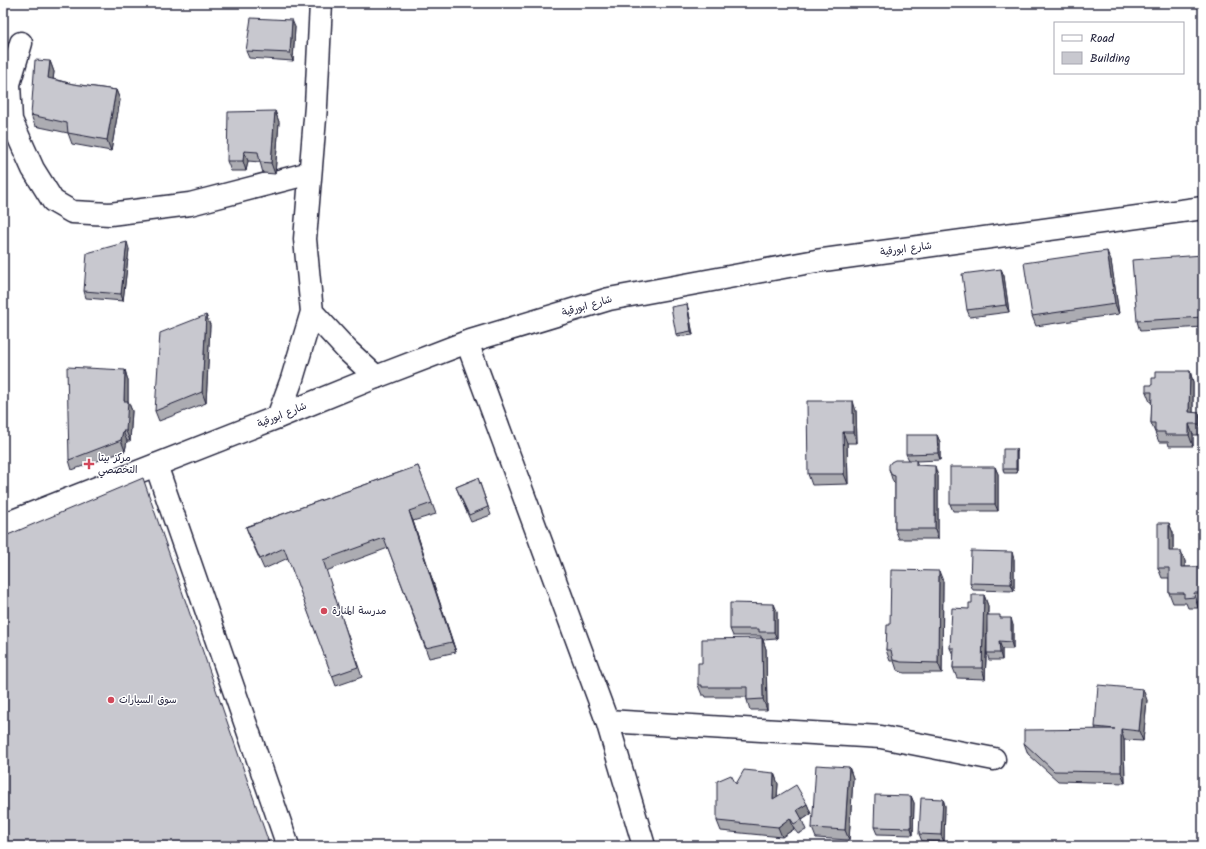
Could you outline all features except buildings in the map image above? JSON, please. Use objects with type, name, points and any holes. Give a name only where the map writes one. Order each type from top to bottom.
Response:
[{"type":"street","points":[[278,417],[292,379],[312,312],[305,239],[316,106],[322,3]]},
{"type":"street","points":[[21,43],[9,84],[11,120],[33,169],[53,201],[72,212],[110,214],[190,204],[310,173]]},
{"type":"street","name":"شارع ابورقية","points":[[3,525],[467,342],[616,297],[816,261],[1203,208]]},
{"type":"street","points":[[312,312],[347,350],[376,377]]},
{"type":"street","points":[[467,342],[607,721],[644,846]]},
{"type":"street","points":[[156,465],[288,846]]},
{"type":"street","points":[[607,721],[881,737],[994,758]]},
{"type":"place","name":"مركز بيتا التخصصي","points":[[89,464]]},
{"type":"place","name":"مدرسة المنارة","points":[[324,611]]},
{"type":"place","name":"سوق السيارات","points":[[111,700]]}]
